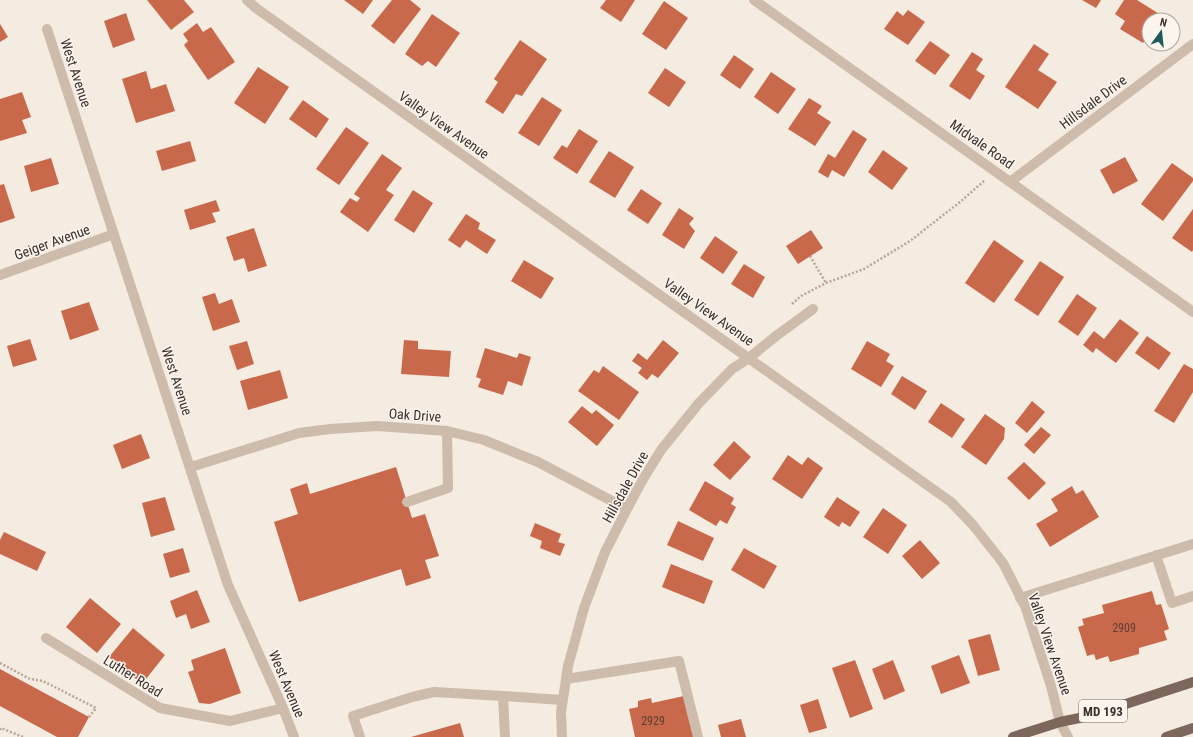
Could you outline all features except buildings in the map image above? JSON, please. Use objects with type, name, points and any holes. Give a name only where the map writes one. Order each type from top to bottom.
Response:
[{"type":"main road","name":"MD 193","points":[[1012,737],[1060,722],[1089,716],[1193,682]]},
{"type":"main road","points":[[1166,737],[1193,728]]},
{"type":"street","name":"Valley View Avenue","points":[[247,0],[256,8],[951,502],[973,525],[1003,563],[1025,606],[1051,686],[1060,722]]},
{"type":"street","name":"Midvale Road","points":[[754,0],[1193,312]]},
{"type":"street","name":"West Avenue","points":[[47,29],[191,467],[228,586],[283,708],[294,737]]},
{"type":"street","name":"Hillsdale Drive","points":[[1010,182],[1193,44]]},
{"type":"street","name":"Geiger Avenue","points":[[0,275],[114,234]]},
{"type":"street","name":"Hillsdale Drive","points":[[562,737],[562,700],[568,666],[584,608],[605,552],[626,509],[642,481],[661,450],[699,403],[732,370],[813,309]]},
{"type":"street","name":"Oak Drive","points":[[191,467],[299,433],[377,426],[447,431],[484,440],[538,462],[626,509]]},
{"type":"street","points":[[407,502],[448,488],[447,431]]},
{"type":"street","points":[[1020,598],[1193,544]]},
{"type":"street","points":[[1156,555],[1172,603],[1193,596]]},
{"type":"street","name":"Luther Road","points":[[46,638],[160,708],[230,721],[283,708]]},
{"type":"street","points":[[566,679],[679,661],[698,737]]},
{"type":"street","points":[[360,737],[353,716],[412,697],[434,692],[562,700]]},
{"type":"street","points":[[503,696],[505,737]]},
{"type":"street","points":[[1060,722],[1060,737]]},
{"type":"street","points":[[1060,722],[1068,737]]},
{"type":"path","points":[[790,306],[801,296],[826,283],[864,269],[910,241],[985,181]]},
{"type":"path","points":[[810,256],[826,283]]},
{"type":"path","points":[[0,663],[30,679],[44,681],[96,708],[89,717]]},
{"type":"path","points":[[0,728],[23,737]]}]
